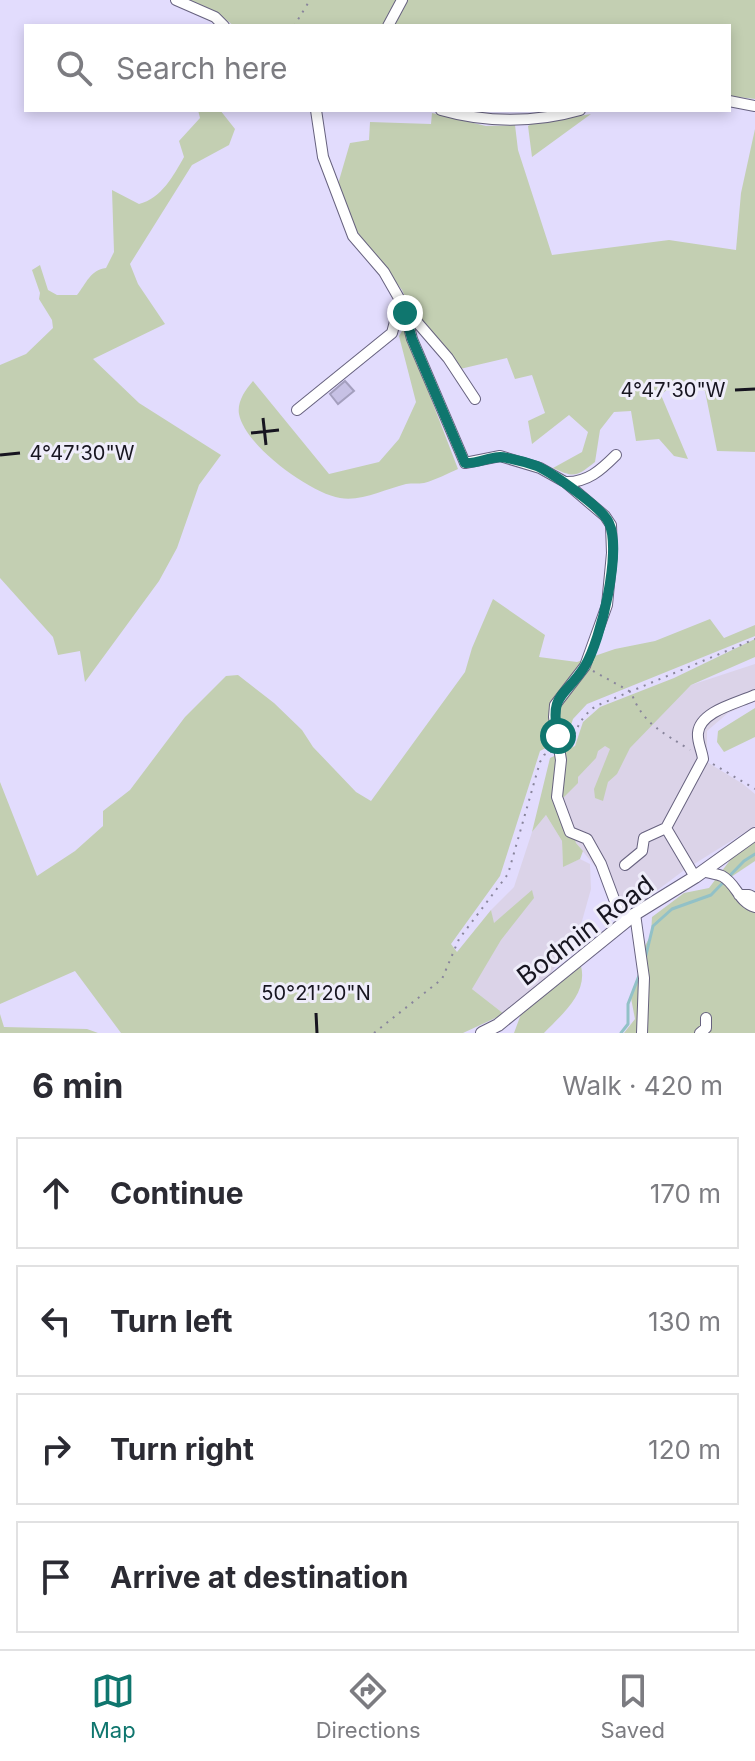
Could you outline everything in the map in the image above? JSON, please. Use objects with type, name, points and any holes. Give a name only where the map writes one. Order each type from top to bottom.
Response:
[{"type":"main road","name":"Bodmin Road","points":[[482,1033],[498,1025],[635,914],[755,834]]},
{"type":"street","points":[[176,0],[215,17],[222,24]]},
{"type":"street","points":[[389,24],[402,0]]},
{"type":"street","points":[[731,101],[755,106]]},
{"type":"street","points":[[316,112],[323,157],[353,236],[384,272],[402,304],[448,358],[475,399]]},
{"type":"street","points":[[451,112],[529,120],[570,112]]},
{"type":"street","points":[[297,410],[392,333],[402,304]]},
{"type":"street","points":[[402,304],[412,339],[465,463],[500,456],[540,468],[565,482],[605,516],[611,525],[607,605],[585,666],[555,705],[554,717],[561,760],[557,797],[570,832],[587,839],[601,864],[623,923]]},
{"type":"street","points":[[565,482],[576,483],[589,478],[616,455]]},
{"type":"street","points":[[625,865],[642,851],[644,838],[666,828],[703,759],[697,737],[699,726],[708,716],[755,695]]},
{"type":"street","points":[[666,828],[699,874],[727,880],[750,906],[755,907]]},
{"type":"street","points":[[739,895],[755,898]]},
{"type":"street","points":[[635,914],[643,970],[642,1033]]},
{"type":"street","points":[[700,1033],[706,1028],[706,1018]]},
{"type":"path","points":[[295,24],[310,0]]},
{"type":"path","points":[[374,1033],[442,979],[459,939],[501,887],[508,874],[544,755],[572,742],[577,726],[586,713],[596,706],[755,639]]},
{"type":"path","points":[[585,666],[631,692],[638,710],[647,721],[755,789]]},
{"type":"shaded area","points":[[755,664],[755,701],[728,713],[707,731],[707,762],[755,794],[755,826],[629,908],[576,843],[560,792],[590,742],[649,725],[691,685]]},
{"type":"shaded area","points":[[546,815],[562,841],[563,866],[580,859],[590,864],[591,889],[582,921],[546,982],[504,1014],[472,989],[495,937],[491,910],[514,887],[532,832]]},
{"type":"green space","points":[[190,0],[400,0],[386,24],[232,24]]},
{"type":"green space","points":[[407,0],[755,0],[755,99],[731,96],[731,24],[393,24]]},
{"type":"green space","points":[[198,112],[222,112],[235,129],[229,145],[192,165],[130,264],[138,284],[165,324],[93,359],[139,403],[221,455],[199,485],[177,548],[159,581],[85,682],[80,651],[58,655],[53,637],[0,578],[0,365],[26,354],[53,328],[52,320],[39,299],[32,270],[40,265],[48,290],[57,295],[77,295],[92,275],[106,268],[114,252],[112,190],[139,204],[154,197],[184,157],[179,141],[200,118]]},
{"type":"green space","points":[[432,113],[486,126],[515,125],[518,150],[552,255],[669,240],[736,250],[741,193],[755,129],[755,452],[717,451],[705,391],[685,382],[671,386],[661,395],[688,459],[674,456],[659,439],[636,441],[631,411],[614,412],[600,430],[595,462],[575,474],[553,468],[582,452],[588,432],[569,415],[532,444],[528,421],[545,413],[532,375],[515,379],[507,358],[460,369],[356,230],[338,184],[350,143],[369,140],[370,122],[431,124]]},
{"type":"green space","points":[[591,114],[532,157],[528,126]]},
{"type":"green space","points":[[404,328],[458,469],[424,483],[406,484],[356,498],[340,498],[296,478],[266,453],[244,427],[239,405],[253,381],[329,474],[379,462],[399,439],[416,402],[399,336]]},
{"type":"green space","points":[[493,599],[545,635],[539,657],[577,662],[615,649],[655,641],[710,619],[724,638],[755,625],[755,636],[587,704],[573,719],[567,737],[540,751],[500,876],[451,944],[457,952],[491,910],[494,923],[532,890],[534,898],[501,940],[472,989],[504,1014],[463,1033],[121,1033],[75,971],[0,1004],[0,782],[37,876],[75,851],[103,826],[103,811],[130,790],[185,717],[226,676],[238,675],[274,703],[356,792],[371,801],[465,672]]},
{"type":"green space","points":[[755,639],[755,657],[691,685],[630,748],[617,774],[608,782],[603,801],[595,798],[594,789],[610,749],[605,746],[598,751],[596,758],[578,777],[578,783],[563,798],[576,843],[583,851],[580,859],[563,867],[562,841],[546,815],[532,832],[550,758],[575,746],[583,722],[600,707],[674,678]]},
{"type":"green space","points":[[755,708],[755,737],[724,752],[717,742],[718,731]]},
{"type":"green space","points":[[755,840],[755,861],[731,877],[736,891],[755,894],[755,1033],[624,1033],[635,1019],[631,998],[640,974],[637,960],[651,935],[652,917],[684,893],[709,888],[734,855]]},
{"type":"green space","points":[[581,966],[581,986],[577,994],[544,1033],[514,1033],[521,1014]]},
{"type":"green space","points":[[0,1014],[4,1027],[87,1029],[98,1033],[0,1033]]},
{"type":"building","points":[[345,381],[354,391],[338,404],[330,394]]},
{"type":"waterway","points":[[645,959],[653,926],[672,909],[711,895],[755,854]]},
{"type":"waterway","points":[[621,1033],[628,1024],[628,1004],[640,973]]},
{"type":"route","points":[[405,313],[412,339],[465,463],[473,464],[500,456],[540,468],[565,482],[605,516],[611,525],[607,605],[585,666],[555,705],[558,736]]}]
